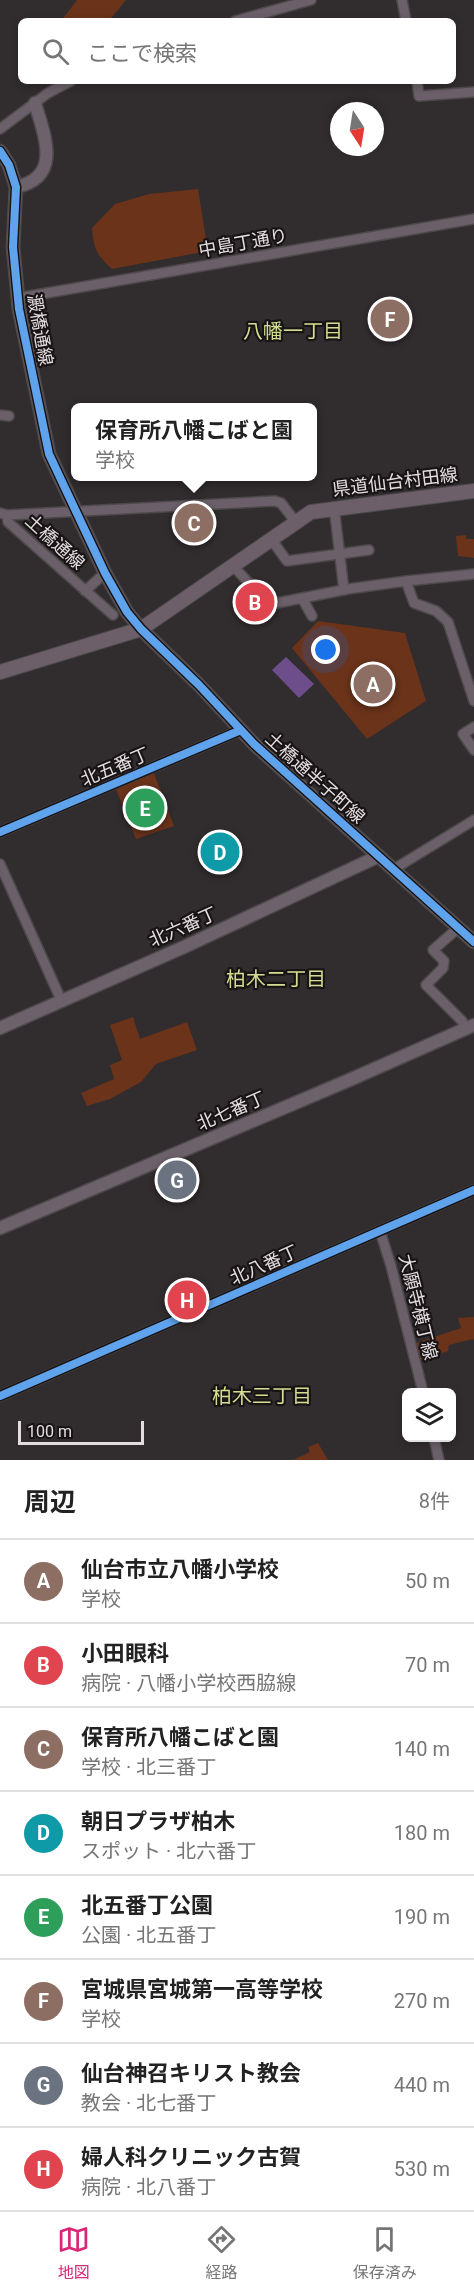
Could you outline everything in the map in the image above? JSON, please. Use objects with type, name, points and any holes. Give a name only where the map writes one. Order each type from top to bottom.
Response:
[{"type":"main road","name":"県道仙台村田線","points":[[0,672],[141,629],[310,512],[474,490]]},
{"type":"street","points":[[246,18],[311,0]]},
{"type":"street","points":[[402,0],[405,18]]},
{"type":"street","points":[[0,129],[66,84]]},
{"type":"street","points":[[417,84],[419,96],[474,92]]},
{"type":"street","points":[[16,187],[30,184],[36,179],[43,171],[46,162],[46,142],[35,103]]},
{"type":"street","name":"澱橋通線","points":[[0,150],[9,165],[16,187],[13,247],[18,298],[49,454],[105,573]]},
{"type":"street","name":"中島丁通り","points":[[18,298],[474,219]]},
{"type":"street","points":[[3,514],[275,501],[281,503],[295,521]]},
{"type":"street","points":[[334,507],[344,590]]},
{"type":"street","name":"土橋通線","points":[[3,514],[8,522],[113,615]]},
{"type":"street","points":[[271,539],[287,561],[369,550]]},
{"type":"street","points":[[233,566],[249,583],[277,603],[344,590],[474,574]]},
{"type":"street","points":[[85,591],[105,573]]},
{"type":"street","name":"土橋通半子町線","points":[[105,573],[127,612],[141,629],[284,771],[474,942]]},
{"type":"street","points":[[406,581],[414,603],[436,611],[448,622],[474,701]]},
{"type":"street","points":[[302,598],[312,616]]},
{"type":"street","points":[[474,727],[463,734],[474,750]]},
{"type":"street","name":"北五番丁","points":[[0,832],[242,730]]},
{"type":"street","points":[[394,870],[474,820]]},
{"type":"street","name":"北六番丁","points":[[0,1028],[62,1002],[379,856]]},
{"type":"street","points":[[0,864],[62,1002]]},
{"type":"street","points":[[458,928],[433,950],[444,961],[443,968],[426,985],[470,1027]]},
{"type":"street","name":"北七番丁","points":[[0,1227],[470,1027]]},
{"type":"street","name":"北八番丁","points":[[0,1396],[474,1190]]},
{"type":"street","name":"大願寺横丁線","points":[[380,1231],[422,1388]]},
{"type":"street","points":[[435,1442],[439,1460]]},
{"type":"shaded area","points":[[77,0],[126,0],[111,18],[63,18]]},
{"type":"shaded area","points":[[198,189],[208,251],[112,269],[99,255],[95,247],[92,228],[115,204],[149,194]]},
{"type":"shaded area","points":[[466,535],[466,539],[474,539],[474,558],[458,556],[456,536]]},
{"type":"shaded area","points":[[318,621],[405,633],[426,701],[367,739],[292,648]]},
{"type":"shaded area","points":[[286,657],[314,684],[299,698],[272,670]]},
{"type":"shaded area","points":[[154,773],[174,826],[136,839],[116,789]]},
{"type":"shaded area","points":[[133,1017],[140,1039],[187,1022],[197,1050],[156,1064],[141,1082],[110,1099],[87,1106],[81,1093],[114,1079],[110,1065],[122,1060],[110,1025]]},
{"type":"shaded area","points":[[474,1317],[474,1341],[473,1339],[449,1345],[448,1351],[420,1360],[416,1343],[461,1328],[458,1318]]},
{"type":"shaded area","points":[[318,1443],[328,1460],[293,1460],[310,1452],[308,1447]]},
{"type":"cycle path","points":[[0,151],[9,165],[16,187],[13,247],[19,309],[49,454],[105,573],[127,612],[254,744],[474,942]]},
{"type":"cycle path","points":[[0,832],[241,730]]},
{"type":"cycle path","points":[[0,1396],[474,1190]]},
{"type":"place","name":"宮城県宮城第一高等学校","points":[[390,319]]},
{"type":"place","name":"保育所八幡こばと園","points":[[194,523]]},
{"type":"place","name":"小田眼科","points":[[255,602]]},
{"type":"place","name":"仙台市立八幡小学校","points":[[373,684]]},
{"type":"place","name":"北五番丁公園","points":[[145,808]]},
{"type":"place","name":"朝日プラザ柏木","points":[[220,852]]},
{"type":"place","name":"仙台神召キリスト教会","points":[[177,1180]]},
{"type":"place","name":"婦人科クリニック古賀","points":[[187,1300]]},
{"type":"district","name":"八幡一丁目","points":[[293,331]]},
{"type":"district","name":"柏木二丁目","points":[[276,979]]},
{"type":"district","name":"柏木三丁目","points":[[262,1396]]}]
